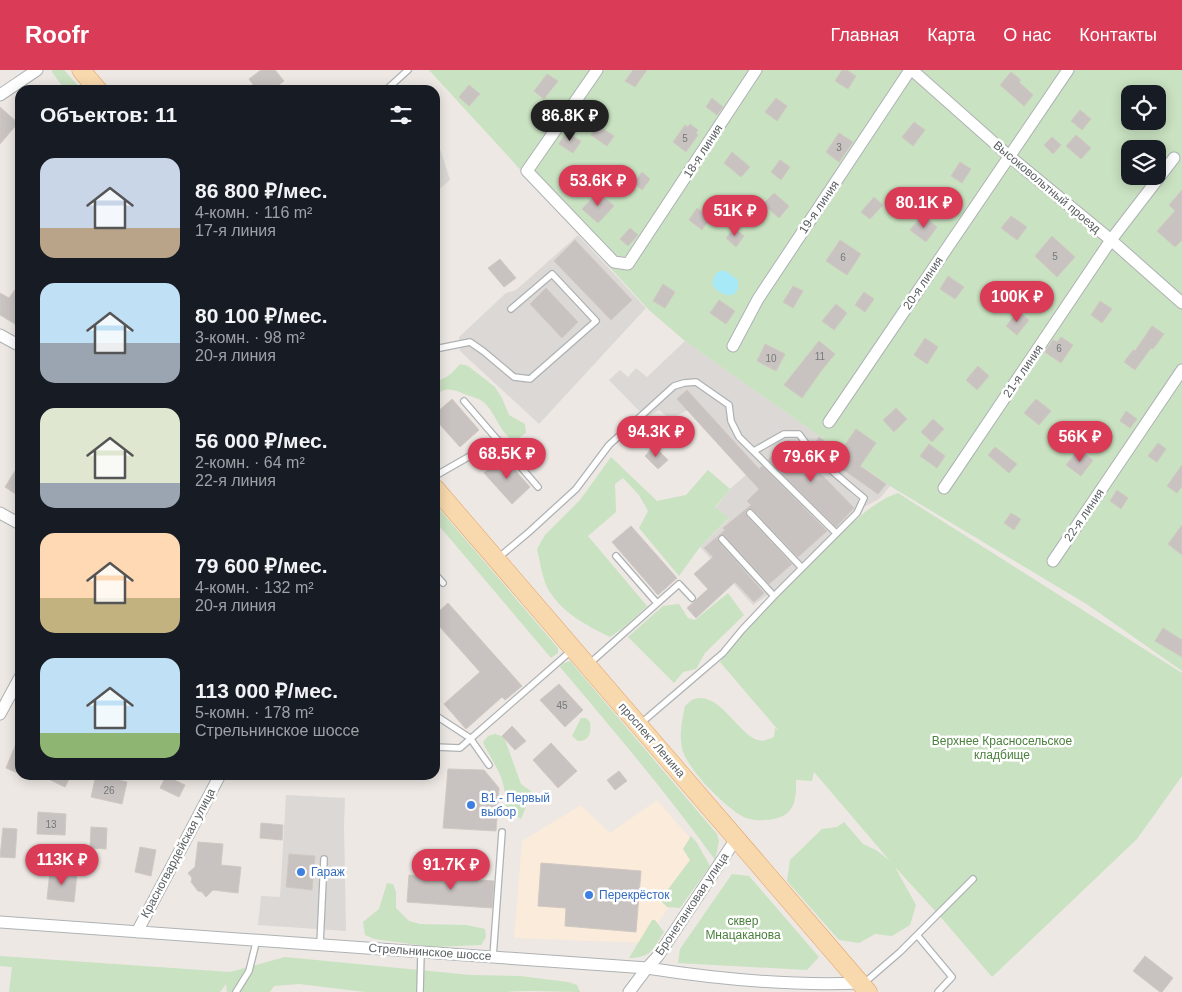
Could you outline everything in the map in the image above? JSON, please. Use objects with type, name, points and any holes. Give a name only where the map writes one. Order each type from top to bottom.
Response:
[{"type":"main road","points":[[81,70],[94,85]]},
{"type":"main road","name":"проспект Ленина","points":[[440,494],[863,987]]},
{"type":"street","points":[[0,95],[37,70]]},
{"type":"street","name":"18-я линия","points":[[597,70],[527,171],[614,262],[628,264],[756,70]]},
{"type":"street","name":"Высоковольтный проезд","points":[[911,70],[1182,303]]},
{"type":"street","name":"19-я линия","points":[[733,346],[758,299],[911,70]]},
{"type":"street","name":"20-я линия","points":[[829,422],[1068,70]]},
{"type":"street","name":"21-я линия","points":[[944,488],[1111,240],[1174,158]]},
{"type":"street","points":[[0,335],[15,343]]},
{"type":"street","name":"22-я линия","points":[[1054,561],[1182,370]]},
{"type":"street","points":[[0,513],[15,521]]},
{"type":"street","points":[[0,713],[15,686]]},
{"type":"street","name":"Красногвардейская улица","points":[[137,932],[217,780]]},
{"type":"street","name":"Бронетанковая улица","points":[[629,992],[658,956],[736,838]]},
{"type":"street","name":"Стрельнинское шоссе","points":[[0,922],[647,968],[731,980],[863,987]]},
{"type":"lane","points":[[392,85],[408,70]]},
{"type":"lane","points":[[440,348],[470,342],[483,350],[514,377],[530,379],[596,321],[552,274],[511,309]]},
{"type":"lane","points":[[497,559],[576,489],[608,445],[674,386],[696,382],[729,405],[732,421],[739,437],[836,533]]},
{"type":"lane","points":[[464,402],[538,487]]},
{"type":"lane","points":[[639,725],[723,653],[774,596],[857,513],[864,498],[830,470],[811,451],[799,434],[784,434],[754,451]]},
{"type":"lane","points":[[440,473],[498,440]]},
{"type":"lane","points":[[750,513],[802,568]]},
{"type":"lane","points":[[722,539],[774,596]]},
{"type":"lane","points":[[616,556],[657,603]]},
{"type":"lane","points":[[440,580],[443,583]]},
{"type":"lane","points":[[587,665],[679,584],[692,598]]},
{"type":"lane","points":[[440,747],[460,748],[573,649]]},
{"type":"lane","points":[[440,718],[470,738],[489,766]]},
{"type":"lane","points":[[493,957],[502,832]]},
{"type":"lane","points":[[320,944],[324,859]]},
{"type":"lane","points":[[863,987],[973,879]]},
{"type":"lane","points":[[917,935],[952,977],[938,992]]},
{"type":"lane","points":[[236,992],[249,971],[257,939]]},
{"type":"lane","points":[[420,992],[421,952]]},
{"type":"shaded area","points":[[440,149],[450,180],[440,189]]},
{"type":"shaded area","points":[[578,235],[646,308],[539,424],[460,351],[459,337],[506,293],[516,290]]},
{"type":"shaded area","points":[[685,341],[890,486],[879,499],[856,511],[777,589],[753,605],[700,547],[729,519],[715,508],[730,489],[746,475],[688,410],[670,419],[659,410],[646,418],[609,380],[620,370],[628,377],[636,368],[647,377]]},
{"type":"shaded area","points":[[286,795],[345,798],[346,931],[258,925],[261,896],[280,897]]},
{"type":"shaded area","points":[[657,800],[704,854],[645,943],[514,938],[522,841],[581,805],[610,833]]},
{"type":"green space","points":[[52,70],[64,70],[78,85],[61,85]]},
{"type":"green space","points":[[429,70],[1182,70],[1182,671],[1088,605],[890,486],[685,341],[649,310]]},
{"type":"green space","points":[[460,364],[468,366],[495,387],[509,415],[525,424],[526,433],[514,441],[504,432],[491,410],[482,401],[451,390],[443,390],[440,392],[440,380],[452,373]]},
{"type":"green space","points":[[611,457],[657,501],[686,495],[708,470],[730,489],[715,507],[729,518],[700,547],[679,576],[639,528],[648,511],[639,495],[623,478],[615,484],[616,512],[588,536],[647,606],[610,637],[574,617],[552,596],[545,583],[537,549],[545,535],[580,500]]},
{"type":"green space","name":"Верхнее Красносельское кладбище","points":[[898,493],[1182,673],[1182,776],[1137,839],[992,977],[895,867],[916,905],[910,925],[892,936],[875,934],[859,943],[839,940],[787,881],[790,860],[822,829],[837,827],[844,822],[863,844],[876,850],[890,861],[814,772],[812,781],[796,780],[794,803],[787,813],[773,819],[753,820],[734,811],[707,786],[691,766],[685,756],[681,743],[685,706],[694,699],[703,698],[721,707],[751,737],[762,741],[774,737],[775,728],[779,731],[720,662],[762,614],[837,537],[874,505]]},
{"type":"green space","points":[[440,510],[558,648],[558,653],[551,658],[440,527]]},
{"type":"green space","points":[[728,593],[744,615],[705,653],[696,669],[683,672],[674,683],[628,637],[663,606],[679,604],[688,618],[695,620]]},
{"type":"green space","points":[[570,661],[717,834],[719,841],[715,860],[659,786],[560,667],[562,664]]},
{"type":"green space","points":[[581,718],[586,718],[590,722],[590,730],[589,736],[585,740],[578,741],[572,736]]},
{"type":"green space","points":[[495,734],[504,737],[521,784],[532,792],[521,819],[506,810],[505,791],[501,777],[483,742],[488,736]]},
{"type":"green space","points":[[691,836],[710,866],[680,908],[667,907],[660,900],[690,860],[683,849]]},
{"type":"green space","name":"сквер Мнацаканова","points":[[732,874],[749,876],[819,957],[807,970],[678,963],[680,949]]},
{"type":"green space","points":[[387,883],[393,884],[396,892],[396,908],[409,921],[420,924],[466,925],[485,929],[486,937],[481,945],[433,947],[374,939],[365,935],[363,922],[379,909]]},
{"type":"green space","points":[[652,920],[655,920],[664,932],[654,948],[647,954],[636,958],[629,958]]},
{"type":"green space","points":[[0,956],[230,972],[285,957],[471,975],[520,976],[568,982],[577,985],[580,992],[365,992],[299,984],[274,986],[270,992],[227,992],[226,984],[220,992],[9,992],[12,967],[0,966]]},
{"type":"water","points":[[724,270],[738,280],[738,289],[733,295],[726,295],[720,292],[712,283],[716,273]]},
{"type":"building","points":[[261,70],[275,70],[284,81],[279,85],[253,85],[249,79]]},
{"type":"building","points":[[633,70],[647,70],[635,87],[625,81]]},
{"type":"building","points":[[842,70],[847,70],[856,76],[848,89],[835,81]]},
{"type":"building","points":[[1011,72],[1021,80],[1019,82],[1033,95],[1024,106],[1000,85]]},
{"type":"building","points":[[547,74],[558,81],[544,99],[534,91]]},
{"type":"building","points":[[469,85],[480,94],[469,106],[459,97]]},
{"type":"building","points":[[712,98],[723,107],[717,115],[706,107]]},
{"type":"building","points":[[776,98],[787,106],[777,121],[765,112]]},
{"type":"building","points":[[0,107],[15,120],[15,126],[0,144]]},
{"type":"building","points":[[1080,110],[1091,119],[1082,130],[1071,121]]},
{"type":"building","points":[[914,122],[925,130],[913,146],[902,137]]},
{"type":"building","points":[[690,124],[698,130],[696,133],[698,135],[686,152],[673,142],[685,125],[688,127]]},
{"type":"building","points":[[597,125],[614,136],[607,146],[591,135]]},
{"type":"building","points":[[566,132],[581,141],[573,153],[559,144]]},
{"type":"building","points":[[839,133],[853,142],[839,162],[826,152]]},
{"type":"building","points":[[1076,135],[1091,148],[1081,159],[1066,146]]},
{"type":"building","points":[[1052,137],[1061,145],[1053,154],[1044,145]]},
{"type":"building","points":[[732,152],[750,167],[741,177],[724,163]]},
{"type":"building","points":[[780,160],[790,167],[781,180],[771,172]]},
{"type":"building","points":[[960,162],[971,169],[962,183],[951,176]]},
{"type":"building","points":[[642,172],[650,179],[642,190],[634,183]]},
{"type":"building","points":[[1182,190],[1182,240],[1175,247],[1157,231],[1175,211],[1169,205]]},
{"type":"building","points":[[598,192],[614,206],[598,223],[582,209]]},
{"type":"building","points":[[774,193],[789,206],[779,218],[763,204]]},
{"type":"building","points":[[874,197],[883,205],[870,219],[861,212]]},
{"type":"building","points":[[697,208],[710,218],[702,230],[689,220]]},
{"type":"building","points":[[922,215],[937,227],[926,242],[910,230]]},
{"type":"building","points":[[1011,216],[1027,227],[1017,240],[1001,228]]},
{"type":"building","points":[[630,228],[638,235],[628,246],[620,239]]},
{"type":"building","points":[[734,228],[744,236],[736,247],[726,238]]},
{"type":"building","points":[[1052,236],[1075,257],[1057,277],[1035,256]]},
{"type":"building","points":[[575,240],[632,300],[611,320],[554,261]]},
{"type":"building","points":[[840,240],[861,254],[847,275],[826,261]]},
{"type":"building","points":[[500,259],[516,278],[504,287],[488,268]]},
{"type":"building","points":[[948,276],[964,287],[955,299],[940,289]]},
{"type":"building","points":[[663,284],[675,292],[665,308],[653,301]]},
{"type":"building","points":[[793,286],[803,291],[793,308],[783,302]]},
{"type":"building","points":[[546,288],[578,322],[562,338],[530,304]]},
{"type":"building","points":[[15,290],[15,324],[0,315],[0,293],[9,298]]},
{"type":"building","points":[[864,292],[874,299],[865,312],[855,305]]},
{"type":"building","points":[[719,300],[735,311],[726,324],[710,313]]},
{"type":"building","points":[[1100,301],[1112,309],[1102,323],[1091,315]]},
{"type":"building","points":[[836,304],[847,313],[834,330],[822,321]]},
{"type":"building","points":[[1018,311],[1029,320],[1017,335],[1006,326]]},
{"type":"building","points":[[1152,326],[1164,334],[1135,370],[1124,362],[1133,350],[1135,351]]},
{"type":"building","points":[[1061,337],[1073,345],[1061,363],[1045,352],[1053,340],[1057,342]]},
{"type":"building","points":[[925,338],[938,347],[927,364],[914,355]]},
{"type":"building","points":[[819,341],[835,354],[802,398],[784,385]]},
{"type":"building","points":[[765,344],[785,354],[776,371],[757,361]]},
{"type":"building","points":[[978,366],[989,376],[977,390],[966,380]]},
{"type":"building","points":[[687,390],[759,469],[762,466],[827,531],[798,557],[753,510],[747,509],[745,512],[747,516],[792,564],[769,584],[725,536],[719,535],[725,530],[723,528],[751,505],[747,501],[759,489],[677,399]]},
{"type":"building","points":[[452,399],[479,430],[460,447],[440,425],[440,410]]},
{"type":"building","points":[[1036,399],[1051,411],[1039,425],[1024,413]]},
{"type":"building","points":[[896,408],[907,419],[894,432],[883,420]]},
{"type":"building","points":[[1126,411],[1137,419],[1130,428],[1120,421]]},
{"type":"building","points":[[933,419],[944,429],[932,442],[921,432]]},
{"type":"building","points":[[856,429],[876,443],[860,466],[886,484],[878,494],[821,454],[814,445],[819,437],[840,452]]},
{"type":"building","points":[[788,440],[854,508],[836,527],[768,460]]},
{"type":"building","points":[[1158,443],[1166,449],[1157,462],[1148,456]]},
{"type":"building","points":[[929,444],[945,456],[937,468],[920,456]]},
{"type":"building","points":[[654,446],[668,460],[658,469],[645,456]]},
{"type":"building","points":[[995,447],[1017,464],[1009,473],[988,455]]},
{"type":"building","points":[[1079,449],[1093,460],[1081,476],[1066,465]]},
{"type":"building","points":[[503,457],[530,487],[512,504],[484,473]]},
{"type":"building","points":[[1182,465],[1182,486],[1177,493],[1167,486]]},
{"type":"building","points":[[15,471],[15,494],[5,487]]},
{"type":"building","points":[[1117,490],[1128,498],[1121,509],[1110,501]]},
{"type":"building","points":[[1011,513],[1021,519],[1014,530],[1004,523]]},
{"type":"building","points":[[1182,525],[1182,555],[1168,544]]},
{"type":"building","points":[[631,526],[677,578],[658,595],[612,542]]},
{"type":"building","points":[[719,535],[717,538],[719,542],[764,593],[754,602],[735,582],[696,618],[687,608],[708,589],[694,574],[713,557],[704,548]]},
{"type":"building","points":[[448,603],[522,686],[505,700],[502,697],[466,729],[444,704],[480,672],[440,627],[440,610]]},
{"type":"building","points":[[1163,628],[1182,640],[1182,657],[1155,641]]},
{"type":"building","points":[[559,684],[583,710],[565,727],[540,700]]},
{"type":"building","points":[[512,726],[526,741],[515,750],[502,736]]},
{"type":"building","points":[[551,743],[577,771],[558,788],[533,760]]},
{"type":"building","points":[[15,746],[15,772],[6,768]]},
{"type":"building","name":"В1 - Первый выбор","points":[[448,769],[484,770],[499,788],[496,831],[443,828]]},
{"type":"building","points":[[619,771],[627,781],[615,790],[607,780]]},
{"type":"building","points":[[50,780],[68,780],[65,787]]},
{"type":"building","points":[[95,780],[127,782],[122,804],[91,797]]},
{"type":"building","points":[[164,780],[174,780],[185,785],[179,797],[160,788]]},
{"type":"building","points":[[38,812],[66,814],[65,835],[37,834]]},
{"type":"building","points":[[261,823],[283,825],[282,840],[260,838]]},
{"type":"building","points":[[91,827],[107,828],[106,849],[90,848]]},
{"type":"building","points":[[3,828],[17,829],[15,858],[0,857]]},
{"type":"building","points":[[198,842],[223,844],[221,865],[241,867],[238,893],[213,890],[206,897],[202,892],[198,891],[191,882],[192,878],[188,873],[195,867]]},
{"type":"building","points":[[140,847],[156,850],[151,876],[135,872]]},
{"type":"building","name":"Гараж","points":[[289,854],[315,856],[312,890],[286,887]]},
{"type":"building","name":"Перекрёсток","points":[[541,863],[641,871],[636,932],[565,926],[566,908],[538,906]]},
{"type":"building","points":[[50,871],[77,874],[74,902],[47,899]]},
{"type":"building","points":[[409,875],[494,881],[492,908],[407,902]]},
{"type":"building","points":[[1145,956],[1173,978],[1162,992],[1133,971]]},
{"type":"place","name":"В1 - Первый выбор","points":[[471,805]]},
{"type":"place","name":"Гараж","points":[[301,872]]},
{"type":"place","name":"Перекрёсток","points":[[589,895]]}]
